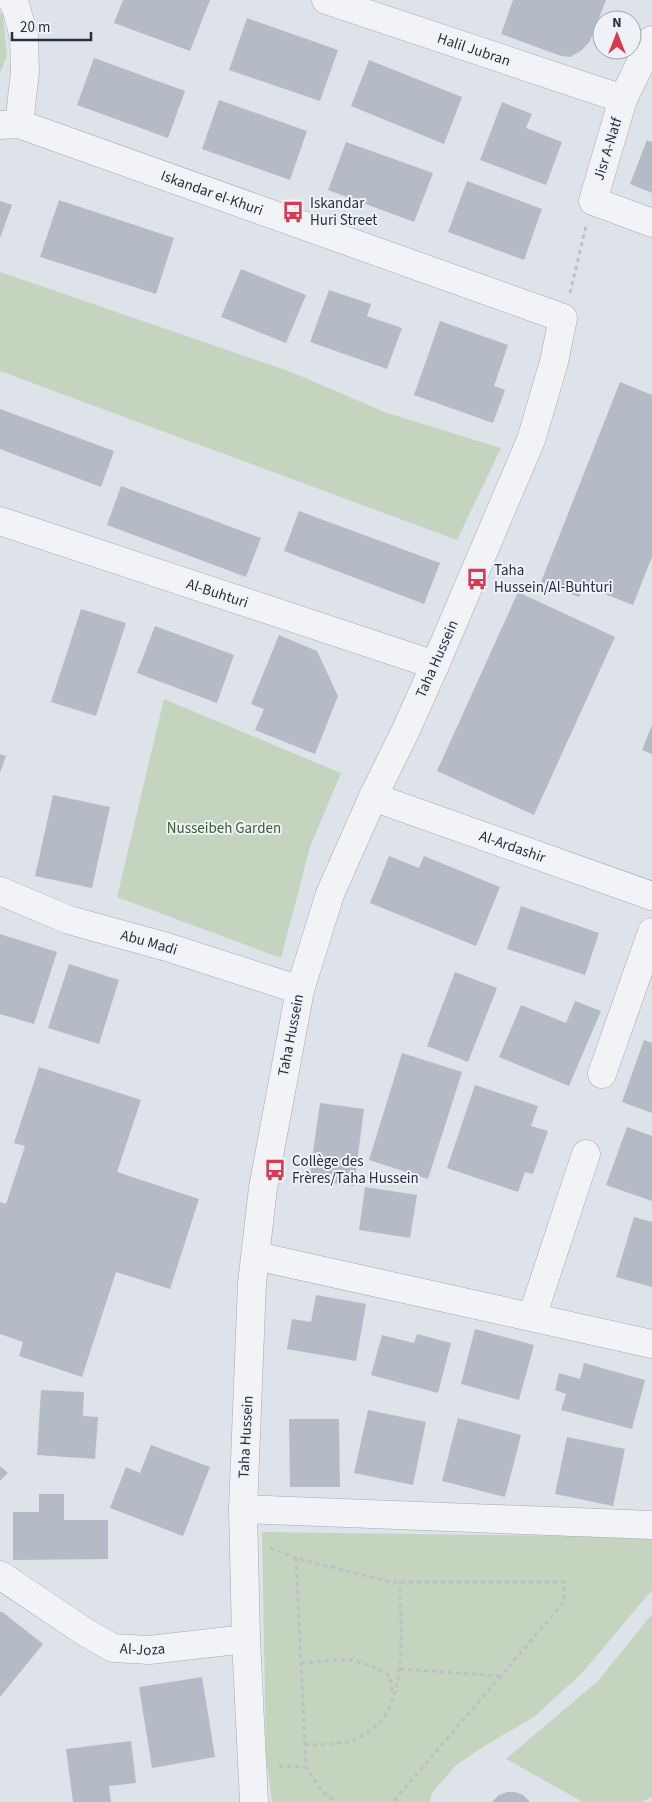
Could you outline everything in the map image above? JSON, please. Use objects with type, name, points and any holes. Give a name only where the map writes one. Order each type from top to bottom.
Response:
[{"type":"street","points":[[9,124],[25,72],[24,37],[15,4],[12,0]]},
{"type":"street","name":"Halil Jubran","points":[[326,0],[623,99]]},
{"type":"street","name":"Jisr A-Natf","points":[[652,40],[623,99],[592,201],[652,223]]},
{"type":"street","name":"Iskandar el-Khuri","points":[[9,124],[564,318]]},
{"type":"street","name":"Taha Hussein","points":[[254,1802],[246,1639],[243,1509],[252,1283],[264,1188],[300,990],[330,894],[373,797],[406,732],[531,440],[554,362],[564,318]]},
{"type":"street","name":"Al-Buhturi","points":[[0,522],[435,665]]},
{"type":"street","name":"Al-Ardashir","points":[[373,797],[652,896]]},
{"type":"street","name":"Abu Madi","points":[[0,891],[69,920],[167,947],[300,990]]},
{"type":"street","points":[[602,1074],[652,932]]},
{"type":"street","points":[[532,1317],[586,1154]]},
{"type":"street","points":[[256,1256],[652,1344]]},
{"type":"street","points":[[243,1509],[652,1525]]},
{"type":"street","name":"Al-Joza","points":[[0,1574],[85,1632],[113,1648],[150,1650],[246,1639]]},
{"type":"path","points":[[564,318],[592,201]]},
{"type":"path","points":[[336,1802],[322,1791],[306,1767],[296,1558],[390,1582],[564,1582],[564,1602],[393,1802]]},
{"type":"path","points":[[305,1745],[352,1741],[370,1731],[384,1717],[400,1670],[400,1582]]},
{"type":"path","points":[[301,1663],[348,1659],[372,1666],[390,1676],[392,1697]]},
{"type":"path","points":[[400,1670],[500,1676]]},
{"type":"green space","points":[[0,12],[3,15],[7,56],[0,73]]},
{"type":"green space","points":[[0,272],[291,372],[387,413],[501,448],[457,540],[0,371]]},
{"type":"green space","name":"Nusseibeh Garden","points":[[164,699],[341,773],[310,847],[281,958],[117,897]]},
{"type":"green space","points":[[262,1532],[652,1537],[652,1590],[582,1673],[534,1717],[456,1765],[432,1793],[430,1802],[272,1802],[266,1757]]},
{"type":"green space","points":[[652,1614],[652,1797],[641,1802],[583,1802],[506,1759],[598,1681]]},
{"type":"building","points":[[123,0],[210,0],[190,51],[114,23]]},
{"type":"building","points":[[513,0],[606,0],[602,10],[592,10],[592,36],[590,41],[582,50],[570,57],[561,56],[501,34]]},
{"type":"building","points":[[247,18],[338,50],[320,101],[229,70]]},
{"type":"building","points":[[94,58],[185,91],[168,138],[77,105]]},
{"type":"building","points":[[369,60],[462,97],[444,144],[351,106]]},
{"type":"building","points":[[219,100],[307,131],[290,180],[202,149]]},
{"type":"building","points":[[502,102],[532,114],[526,128],[562,142],[546,185],[480,160]]},
{"type":"building","points":[[647,140],[652,142],[652,193],[630,184]]},
{"type":"building","points":[[346,142],[433,173],[414,222],[328,190]]},
{"type":"building","points":[[467,181],[542,209],[524,260],[448,232]]},
{"type":"building","points":[[59,200],[174,238],[156,294],[40,257]]},
{"type":"building","points":[[0,201],[12,205],[0,238]]},
{"type":"building","points":[[241,269],[306,295],[286,343],[221,317]]},
{"type":"building","points":[[329,290],[371,304],[367,316],[402,328],[387,369],[310,342]]},
{"type":"building","points":[[440,321],[508,345],[494,386],[505,390],[493,423],[414,395]]},
{"type":"building","points":[[620,382],[652,395],[652,557],[633,605],[584,586],[579,597],[541,582]]},
{"type":"building","points":[[0,409],[114,451],[101,487],[0,449]]},
{"type":"building","points":[[121,486],[261,538],[246,577],[107,525]]},
{"type":"building","points":[[299,511],[440,563],[424,604],[284,551]]},
{"type":"building","points":[[518,592],[615,637],[534,815],[437,771]]},
{"type":"building","points":[[81,609],[126,623],[96,716],[51,702]]},
{"type":"building","points":[[155,626],[234,655],[217,703],[137,673]]},
{"type":"building","points":[[279,635],[317,651],[338,696],[315,754],[255,730],[264,709],[251,704]]},
{"type":"building","points":[[652,725],[652,754],[642,750]]},
{"type":"building","points":[[0,754],[6,756],[0,773]]},
{"type":"building","points":[[53,795],[110,807],[92,888],[35,876]]},
{"type":"building","points":[[389,856],[419,868],[424,856],[500,887],[476,946],[370,903]]},
{"type":"building","points":[[521,906],[599,933],[585,975],[507,949]]},
{"type":"building","points":[[0,934],[57,952],[34,1024],[0,1014]]},
{"type":"building","points":[[69,964],[119,980],[99,1044],[48,1028]]},
{"type":"building","points":[[455,972],[497,988],[468,1062],[427,1046]]},
{"type":"building","points":[[575,1001],[601,1011],[569,1086],[499,1057],[521,1005],[566,1023]]},
{"type":"building","points":[[644,1040],[652,1043],[652,1113],[622,1102]]},
{"type":"building","points":[[402,1053],[462,1072],[428,1179],[369,1160]]},
{"type":"building","points":[[39,1067],[141,1100],[117,1172],[199,1199],[170,1289],[116,1272],[82,1377],[19,1356],[23,1342],[0,1334],[0,1202],[6,1204],[25,1146],[14,1143]]},
{"type":"building","points":[[475,1085],[538,1106],[531,1126],[548,1131],[533,1174],[525,1172],[518,1192],[447,1168]]},
{"type":"building","points":[[320,1103],[364,1109],[354,1186],[309,1180]]},
{"type":"building","points":[[627,1127],[652,1136],[652,1201],[606,1185]]},
{"type":"building","points":[[365,1187],[417,1195],[410,1238],[359,1230]]},
{"type":"building","points":[[634,1217],[652,1222],[652,1287],[616,1277]]},
{"type":"building","points":[[316,1295],[366,1304],[356,1361],[287,1349],[292,1319],[311,1322]]},
{"type":"building","points":[[475,1329],[534,1345],[519,1400],[461,1384]]},
{"type":"building","points":[[417,1334],[451,1343],[438,1393],[371,1375],[382,1335],[414,1343]]},
{"type":"building","points":[[584,1363],[645,1380],[632,1429],[561,1410],[566,1394],[555,1390],[559,1373],[580,1379]]},
{"type":"building","points":[[41,1390],[84,1392],[83,1416],[98,1417],[95,1459],[37,1455]]},
{"type":"building","points":[[368,1410],[426,1422],[413,1485],[354,1473]]},
{"type":"building","points":[[458,1418],[521,1435],[505,1497],[442,1481]]},
{"type":"building","points":[[289,1419],[339,1419],[340,1487],[290,1487]]},
{"type":"building","points":[[567,1437],[625,1449],[613,1506],[555,1494]]},
{"type":"building","points":[[151,1445],[210,1467],[183,1536],[110,1508],[126,1467],[140,1473]]},
{"type":"building","points":[[0,1466],[8,1473],[0,1481]]},
{"type":"building","points":[[39,1494],[64,1494],[64,1520],[108,1520],[108,1559],[13,1560],[13,1512],[39,1512]]},
{"type":"building","points":[[1,1611],[43,1644],[0,1697],[0,1613]]},
{"type":"building","points":[[202,1677],[215,1757],[152,1768],[139,1687]]},
{"type":"building","points":[[131,1741],[136,1783],[109,1786],[111,1802],[73,1802],[66,1749]]},
{"type":"building","points":[[507,1792],[523,1795],[530,1802],[492,1802],[499,1795]]},
{"type":"place","name":"Iskandar Huri Street","points":[[293,212]]},
{"type":"place","name":"Taha Hussein/Al-Buhturi","points":[[477,579]]},
{"type":"place","name":"Collège des Frères/Taha Hussein","points":[[275,1170]]}]
